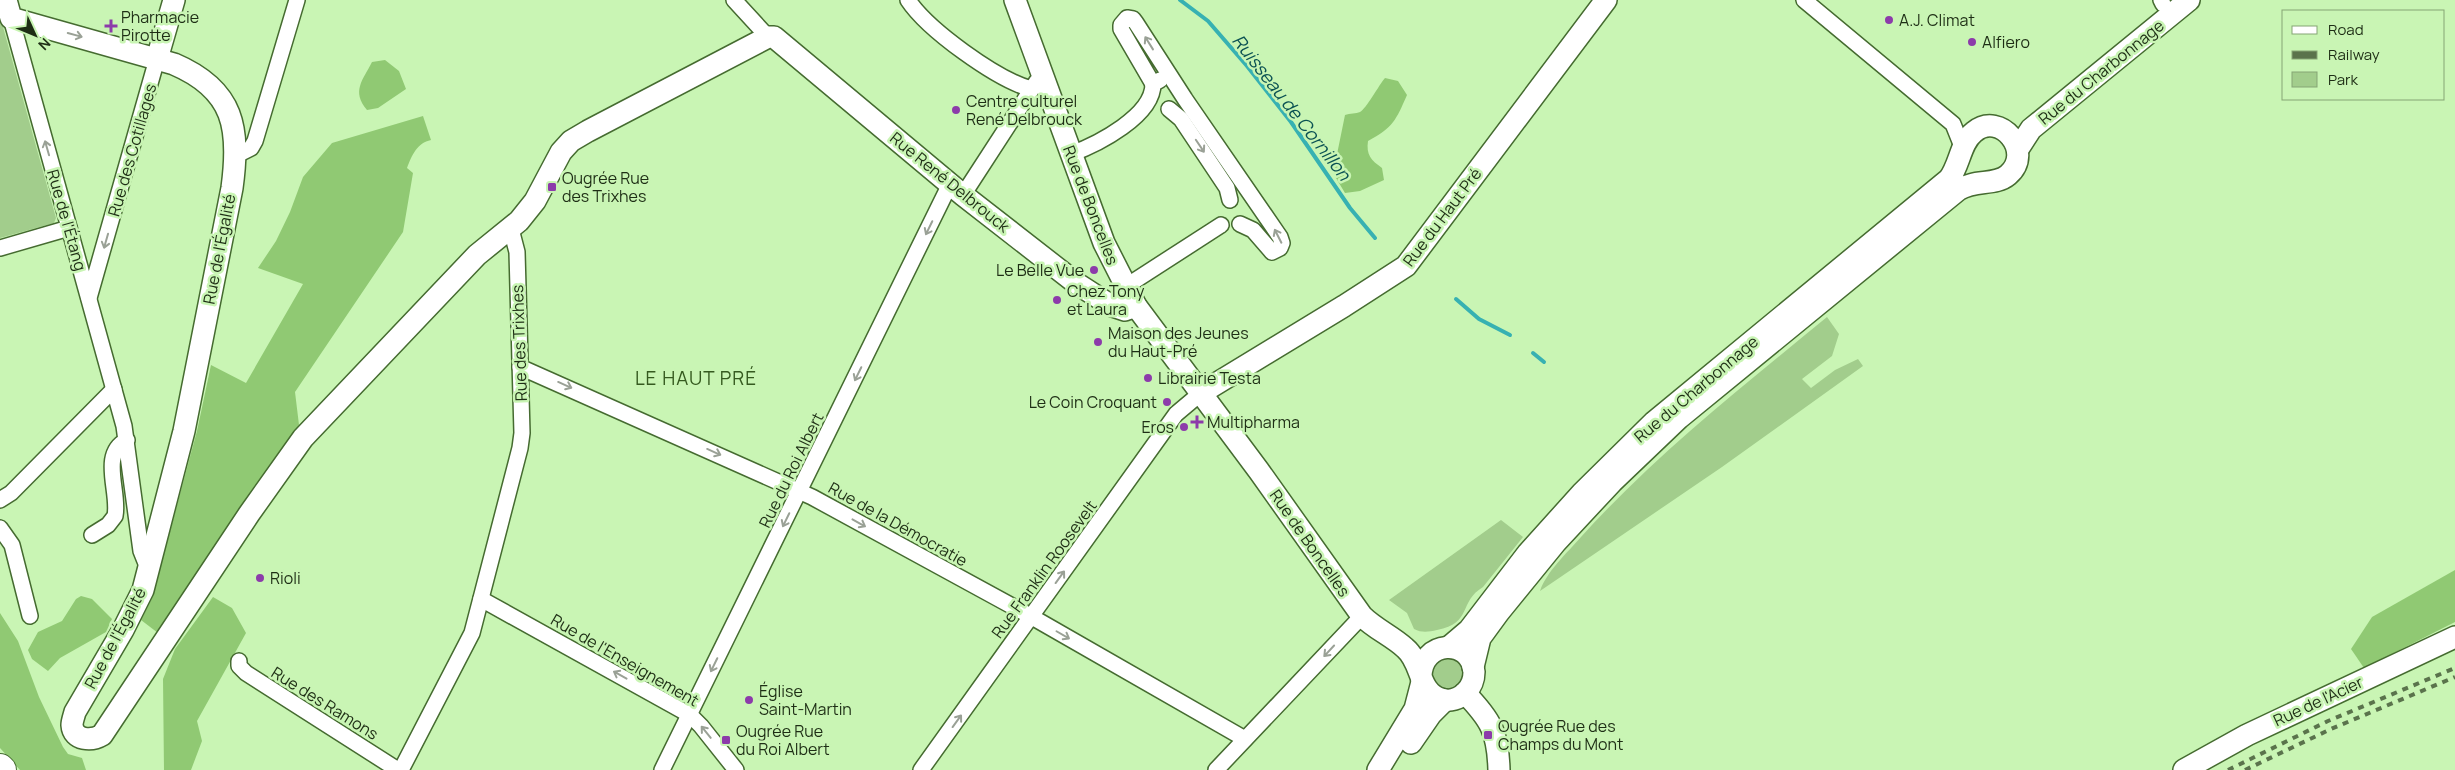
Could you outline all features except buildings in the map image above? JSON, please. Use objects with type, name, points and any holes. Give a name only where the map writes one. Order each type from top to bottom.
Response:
[{"type":"main road","name":"Rue des Cotillages","points":[[157,59],[174,0]]},
{"type":"main road","name":"Rue de Boncelles","points":[[1015,0],[1037,82],[1072,154],[1104,243],[1136,306],[1362,616],[1379,631],[1406,648],[1442,648],[1465,653],[1473,667]]},
{"type":"main road","name":"Rue du Haut Pré","points":[[1200,393],[1406,266],[1606,0]]},
{"type":"main road","name":"Rue du Charbonnage","points":[[1473,667],[1480,638],[1498,612],[1556,542],[1640,455],[1679,418],[1958,190],[1974,183],[1997,181],[2010,174],[2018,158],[2018,149],[2031,129],[2190,0]]},
{"type":"main road","name":"Rue du Charbonnage","points":[[1442,648],[1469,630],[1528,553],[1618,457],[1691,391],[1949,179],[1957,169],[1968,137],[1978,129],[1991,126],[1999,128],[2023,119],[2164,1]]},
{"type":"main road","name":"Rue de l'Égalité","points":[[8,9],[157,59],[200,76],[216,91],[233,124],[237,155],[184,431],[140,599],[74,712],[72,725],[74,731],[87,740],[95,739],[102,735],[249,514],[302,438],[477,255],[497,237],[511,229]]},
{"type":"main road","name":"Rue René Delbrouck","points":[[771,37],[957,189],[1090,293],[1119,308],[1130,309],[1136,306]]},
{"type":"main road","points":[[511,229],[536,201],[561,152],[572,141],[771,37]]},
{"type":"main road","points":[[1999,128],[2012,136],[2018,149]]},
{"type":"main road","points":[[1963,151],[1965,166],[1970,173],[1986,182]]},
{"type":"main road","name":"Rue de l'Acier","points":[[2184,770],[2246,735],[2455,637]]},
{"type":"main road","points":[[1406,648],[1422,679],[1434,696],[1445,700],[1456,698],[1465,693],[1473,681],[1473,667]]},
{"type":"main road","points":[[1378,770],[1415,709],[1424,660],[1442,648]]},
{"type":"main road","points":[[1465,693],[1491,723],[1496,738],[1499,770]]},
{"type":"main road","points":[[1394,770],[1425,721],[1445,700]]},
{"type":"street","points":[[237,155],[251,148],[255,141],[298,0]]},
{"type":"street","name":"Rue René Delbrouck","points":[[734,0],[771,37]]},
{"type":"street","points":[[908,0],[918,12],[983,65],[1012,83],[1037,82]]},
{"type":"street","points":[[1804,0],[1953,124],[1978,129]]},
{"type":"street","name":"Rue de l'Étang","points":[[8,9],[114,389],[127,440],[141,551],[145,561],[150,562]]},
{"type":"street","points":[[1072,154],[1098,142],[1143,111],[1152,93],[1153,84],[1148,72],[1121,29],[1123,20],[1132,19],[1170,73],[1184,99],[1263,211],[1282,243],[1276,251],[1269,250],[1253,230],[1240,224]]},
{"type":"street","name":"Rue des Cotillages","points":[[89,299],[157,59]]},
{"type":"street","points":[[1153,84],[1170,73]]},
{"type":"street","name":"Rue du Roi Albert","points":[[662,770],[800,491],[957,189],[1037,82]]},
{"type":"street","points":[[1143,111],[1169,109],[1184,99]]},
{"type":"street","points":[[1169,109],[1186,126],[1227,188],[1230,200]]},
{"type":"street","points":[[1953,124],[1963,151]]},
{"type":"street","points":[[1220,225],[1230,200],[1246,189]]},
{"type":"street","points":[[1125,287],[1220,225],[1240,224],[1263,211]]},
{"type":"street","points":[[0,248],[69,228]]},
{"type":"street","name":"Rue des Trixhes","points":[[400,770],[467,644],[481,599],[520,448],[520,367],[516,252],[511,229]]},
{"type":"street","name":"Rue de la Démocratie","points":[[520,367],[800,491],[1032,617],[1245,739]]},
{"type":"street","points":[[0,500],[12,493],[114,389]]},
{"type":"street","name":"Rue Franklin Roosevelt","points":[[921,770],[1176,414],[1200,393]]},
{"type":"street","points":[[92,535],[108,525],[115,516],[112,454],[118,444],[127,440]]},
{"type":"street","points":[[0,528],[12,545],[30,616]]},
{"type":"street","name":"Rue de l'Enseignement","points":[[481,599],[690,715],[736,770]]},
{"type":"street","points":[[1216,770],[1362,616]]},
{"type":"street","name":"Rue des Ramons","points":[[240,662],[239,666],[246,673],[400,770]]},
{"type":"green space","points":[[0,16],[56,218],[54,223],[0,238]]},
{"type":"green space","points":[[385,60],[399,71],[406,89],[378,108],[367,110],[362,103],[359,91],[362,80],[372,62]]},
{"type":"green space","points":[[1385,78],[1398,81],[1407,95],[1393,122],[1383,132],[1368,141],[1369,154],[1372,160],[1382,168],[1384,180],[1360,191],[1345,193],[1336,178],[1334,169],[1345,115],[1358,113],[1363,110]]},
{"type":"green space","points":[[423,116],[431,140],[422,144],[413,154],[407,168],[413,173],[403,232],[295,392],[299,425],[158,633],[141,620],[152,598],[197,431],[211,365],[246,383],[303,284],[258,268],[276,241],[290,212],[303,177],[332,143]]},
{"type":"green space","points":[[1827,317],[1839,334],[1832,356],[1802,379],[1811,388],[1835,370],[1858,359],[1863,366],[1722,467],[1540,591],[1547,576],[1558,562],[1639,478],[1700,422]]},
{"type":"green space","points":[[1501,520],[1523,537],[1483,587],[1470,599],[1461,617],[1448,627],[1437,630],[1425,632],[1414,629],[1407,613],[1389,600]]},
{"type":"green space","points":[[2455,570],[2455,622],[2364,668],[2351,649],[2372,617]]},
{"type":"green space","points":[[81,596],[92,599],[112,619],[106,632],[60,658],[48,671],[32,659],[28,650],[38,632],[62,621],[76,599]]},
{"type":"green space","points":[[213,597],[232,608],[246,633],[197,721],[202,741],[191,770],[164,770],[163,679],[175,649]]},
{"type":"green space","points":[[0,613],[18,641],[39,697],[63,747],[68,754],[82,758],[86,770],[20,770],[0,748]]},
{"type":"green space","points":[[1450,657],[1462,667],[1463,678],[1462,683],[1448,692],[1433,684],[1432,668],[1435,663]]},
{"type":"waterway","name":"Ruisseau de Cornillon","points":[[1180,0],[1208,21],[1247,66],[1291,122],[1350,208],[1375,238]]},
{"type":"waterway","name":"Ruisseau de Cornillon","points":[[1456,299],[1479,319],[1510,335]]},
{"type":"waterway","name":"Ruisseau de Cornillon","points":[[1533,353],[1544,362]]},
{"type":"railway","points":[[2228,770],[2328,721],[2455,668]]},
{"type":"railway","points":[[2245,770],[2331,729],[2455,677]]},
{"type":"place","name":"A.J. Climat","points":[[1889,20]]},
{"type":"place","name":"Pharmacie Pirotte","points":[[111,26]]},
{"type":"place","name":"Alfiero","points":[[1972,42]]},
{"type":"place","name":"Centre culturel René Delbrouck","points":[[956,110]]},
{"type":"place","name":"Ougrée Rue des Trixhes","points":[[552,187]]},
{"type":"place","name":"Le Belle Vue","points":[[1094,270]]},
{"type":"place","name":"Chez Tony et Laura","points":[[1057,300]]},
{"type":"place","name":"Maison des Jeunes du Haut-Pré","points":[[1098,342]]},
{"type":"place","name":"Librairie Testa","points":[[1148,378]]},
{"type":"place","name":"Le Coin Croquant","points":[[1167,402]]},
{"type":"place","name":"Multipharma","points":[[1197,422]]},
{"type":"place","name":"Eros","points":[[1184,427]]},
{"type":"place","name":"Rioli","points":[[260,578]]},
{"type":"place","name":"Église Saint-Martin","points":[[749,700]]},
{"type":"place","name":"Ougrée Rue des Champs du Mont","points":[[1488,735]]},
{"type":"place","name":"Ougrée Rue du Roi Albert","points":[[726,740]]},
{"type":"district","name":"LE HAUT PRÉ","points":[[696,378]]}]
